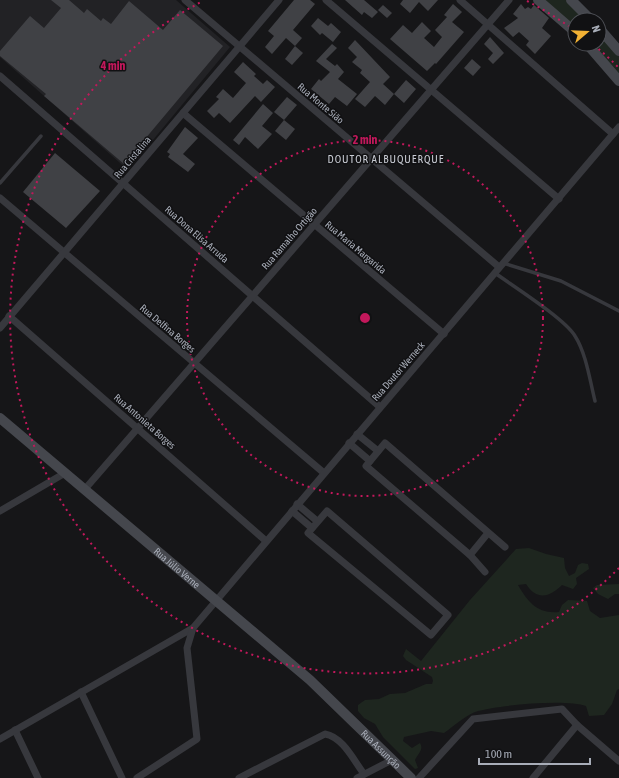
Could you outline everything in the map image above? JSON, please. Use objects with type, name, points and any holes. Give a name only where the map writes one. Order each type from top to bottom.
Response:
[{"type":"street","name":"Rua Monte Sião","points":[[185,0],[499,267]]},
{"type":"street","name":"Rua Cristalina","points":[[0,328],[279,0]]},
{"type":"street","points":[[326,0],[559,199]]},
{"type":"street","points":[[460,0],[613,134]]},
{"type":"street","name":"Rua Ramalho Ortigão","points":[[85,489],[509,0]]},
{"type":"street","points":[[538,0],[567,25]]},
{"type":"street","points":[[571,0],[583,12]]},
{"type":"street","points":[[607,37],[619,51]]},
{"type":"street","points":[[594,52],[619,81]]},
{"type":"street","name":"Rua Dona Elisa Arruda","points":[[0,76],[380,407]]},
{"type":"street","name":"Rua Maria Margarida","points":[[183,113],[444,334]]},
{"type":"street","name":"Rua Doutor Werneck","points":[[193,628],[216,599],[444,334],[499,267],[559,199],[619,127]]},
{"type":"street","name":"Rua Delfina Borges","points":[[0,198],[324,473]]},
{"type":"street","name":"Rua Antonieta Borges","points":[[9,316],[266,541]]},
{"type":"street","name":"Rua Júlio Verne","points":[[0,418],[310,680],[351,721]]},
{"type":"street","points":[[357,434],[378,451]]},
{"type":"street","points":[[350,443],[370,461]]},
{"type":"street","points":[[485,572],[470,555],[366,466],[378,451],[385,443],[505,547]]},
{"type":"street","points":[[0,511],[65,473]]},
{"type":"street","points":[[297,504],[317,521]]},
{"type":"street","points":[[292,511],[312,528]]},
{"type":"street","points":[[326,511],[448,615],[431,635],[308,533],[312,528],[326,511]]},
{"type":"street","points":[[470,555],[488,532]]},
{"type":"street","points":[[0,739],[193,628]]},
{"type":"street","points":[[137,778],[197,739],[187,648],[193,628]]},
{"type":"street","points":[[81,692],[122,778]]},
{"type":"street","points":[[419,778],[472,720],[562,709],[577,725],[619,761]]},
{"type":"street","name":"Rua Assunção","points":[[351,721],[411,778]]},
{"type":"street","points":[[533,778],[577,725]]},
{"type":"street","points":[[15,730],[38,778]]},
{"type":"street","points":[[239,778],[325,734],[332,735],[340,742],[364,774]]},
{"type":"street","points":[[357,778],[392,760]]},
{"type":"lane","points":[[0,183],[40,136]]},
{"type":"lane","points":[[499,267],[567,283],[619,311]]},
{"type":"lane","points":[[499,267],[574,334],[581,349],[596,401]]},
{"type":"shaded area","points":[[0,0],[176,0],[230,47],[128,170],[0,57]]},
{"type":"shaded area","points":[[542,0],[567,0],[579,12],[567,12],[567,21]]},
{"type":"shaded area","points":[[607,42],[619,56],[619,75],[599,52],[607,52]]},
{"type":"shaded area","points":[[529,548],[564,558],[565,568],[569,576],[575,573],[578,565],[582,563],[588,564],[589,569],[576,578],[577,584],[573,589],[562,585],[553,592],[539,595],[530,589],[526,584],[518,585],[534,606],[545,611],[559,612],[562,605],[568,600],[587,601],[590,611],[600,618],[619,615],[619,689],[617,690],[612,704],[604,715],[589,716],[586,706],[564,703],[517,705],[478,711],[465,717],[444,733],[431,731],[404,737],[403,741],[412,748],[420,743],[421,745],[421,750],[415,760],[418,768],[415,769],[383,737],[375,724],[364,718],[358,711],[358,705],[365,700],[379,699],[390,694],[405,693],[426,684],[432,684],[432,677],[406,660],[403,656],[406,649],[421,661],[470,600],[516,549]]},
{"type":"shaded area","points":[[619,584],[619,594],[615,594],[608,599],[598,594],[593,588],[597,585]]},
{"type":"building","points":[[51,0],[69,0],[84,13],[87,9],[101,21],[103,18],[111,24],[129,1],[163,30],[180,10],[223,46],[124,164],[44,96],[46,94],[0,56],[0,51],[30,16],[44,28],[61,8]]},
{"type":"building","points":[[294,0],[310,0],[315,4],[293,30],[302,38],[295,46],[286,38],[272,54],[265,47],[274,36],[268,31]]},
{"type":"building","points":[[345,0],[364,0],[378,12],[372,18],[364,12],[362,15]]},
{"type":"building","points":[[403,0],[438,0],[428,11],[419,2],[410,13],[400,4]]},
{"type":"building","points":[[453,4],[462,12],[452,22],[464,32],[436,64],[435,63],[427,71],[390,39],[403,25],[412,33],[422,22],[431,31],[424,38],[434,47],[442,37],[435,30],[447,17],[444,15]]},
{"type":"building","points":[[521,4],[525,9],[528,7],[531,9],[534,5],[549,18],[542,28],[551,36],[535,54],[526,45],[529,41],[519,32],[513,37],[504,28],[518,18],[513,14]]},
{"type":"building","points":[[383,5],[392,13],[387,18],[378,10]]},
{"type":"building","points":[[318,18],[328,26],[331,23],[341,32],[333,42],[322,33],[320,35],[311,26]]},
{"type":"building","points":[[490,37],[504,53],[493,64],[488,59],[493,53],[484,44]]},
{"type":"building","points":[[355,40],[390,77],[383,84],[394,94],[385,105],[375,96],[365,107],[355,99],[370,82],[360,73],[362,70],[352,62],[357,57],[348,48]]},
{"type":"building","points":[[332,44],[337,48],[326,59],[335,66],[337,64],[344,72],[338,79],[357,94],[347,106],[335,97],[329,104],[311,89],[319,79],[321,81],[330,72],[316,61]]},
{"type":"building","points":[[295,46],[303,53],[292,65],[285,59]]},
{"type":"building","points":[[472,59],[481,67],[473,76],[464,68]]},
{"type":"building","points":[[243,62],[256,74],[254,76],[263,84],[267,80],[275,87],[261,102],[255,96],[230,123],[219,113],[214,118],[207,111],[219,99],[216,97],[223,89],[233,98],[246,83],[234,72]]},
{"type":"building","points":[[406,80],[416,89],[404,103],[394,94]]},
{"type":"building","points":[[287,97],[297,105],[284,120],[274,112]]},
{"type":"building","points":[[263,104],[273,113],[262,126],[272,134],[258,149],[245,137],[239,145],[233,140]]},
{"type":"building","points":[[284,120],[295,129],[286,140],[275,131]]},
{"type":"building","points":[[185,127],[198,138],[183,154],[195,164],[188,172],[168,157],[170,154],[167,152]]},
{"type":"building","points":[[55,153],[100,191],[66,228],[23,192]]},
{"type":"district","name":"DOUTOR ALBUQUERQUE","points":[[386,159]]}]
